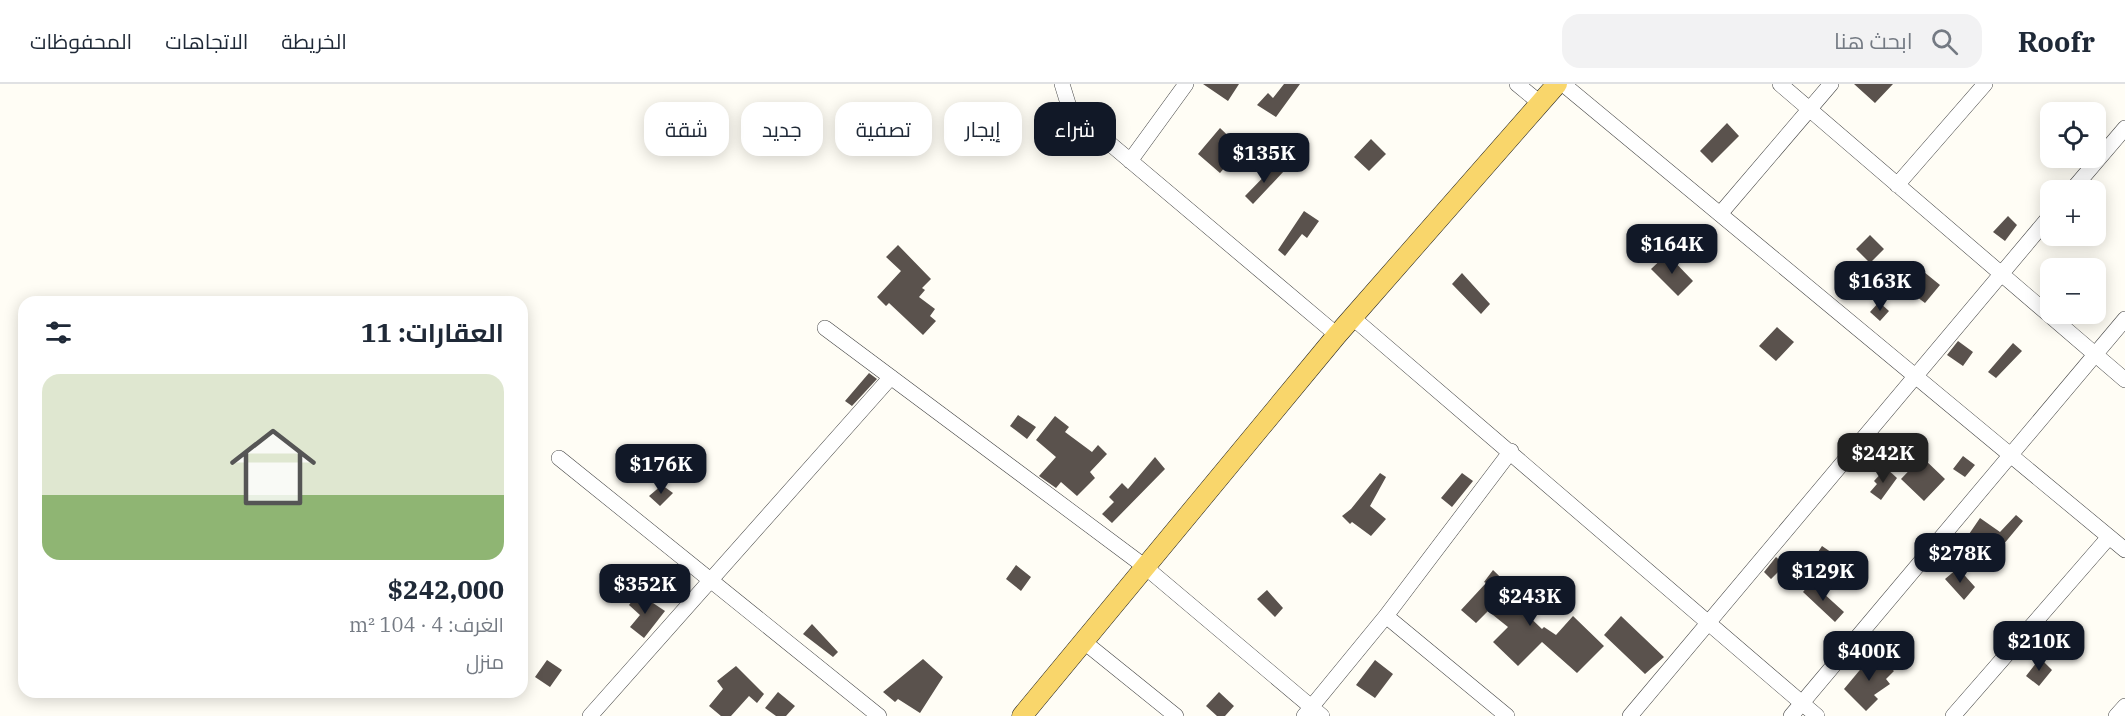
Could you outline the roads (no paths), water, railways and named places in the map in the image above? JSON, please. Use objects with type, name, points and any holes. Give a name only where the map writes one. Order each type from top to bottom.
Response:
[{"type":"main road","points":[[1022,716],[1337,335],[1557,84]]},
{"type":"street","points":[[1062,84],[1070,110],[1337,335]]},
{"type":"street","points":[[1130,161],[1186,84]]},
{"type":"street","points":[[1517,84],[1540,103]]},
{"type":"street","points":[[1563,84],[2125,550]]},
{"type":"street","points":[[1780,84],[2125,380]]},
{"type":"street","points":[[1720,214],[1831,84]]},
{"type":"street","points":[[1897,185],[1985,84]]},
{"type":"street","points":[[2081,180],[2125,128]]},
{"type":"street","points":[[1630,716],[2040,228]]},
{"type":"street","points":[[1353,318],[1511,451],[1817,716]]},
{"type":"street","points":[[1791,716],[2125,319]]},
{"type":"street","points":[[825,328],[1144,566],[1313,713],[1511,451]]},
{"type":"street","points":[[590,716],[891,377]]},
{"type":"street","points":[[559,458],[879,716]]},
{"type":"street","points":[[1953,716],[2109,537]]},
{"type":"street","points":[[1386,616],[1507,716]]},
{"type":"street","points":[[1083,641],[1176,716]]},
{"type":"street","points":[[2116,716],[2125,706]]}]
